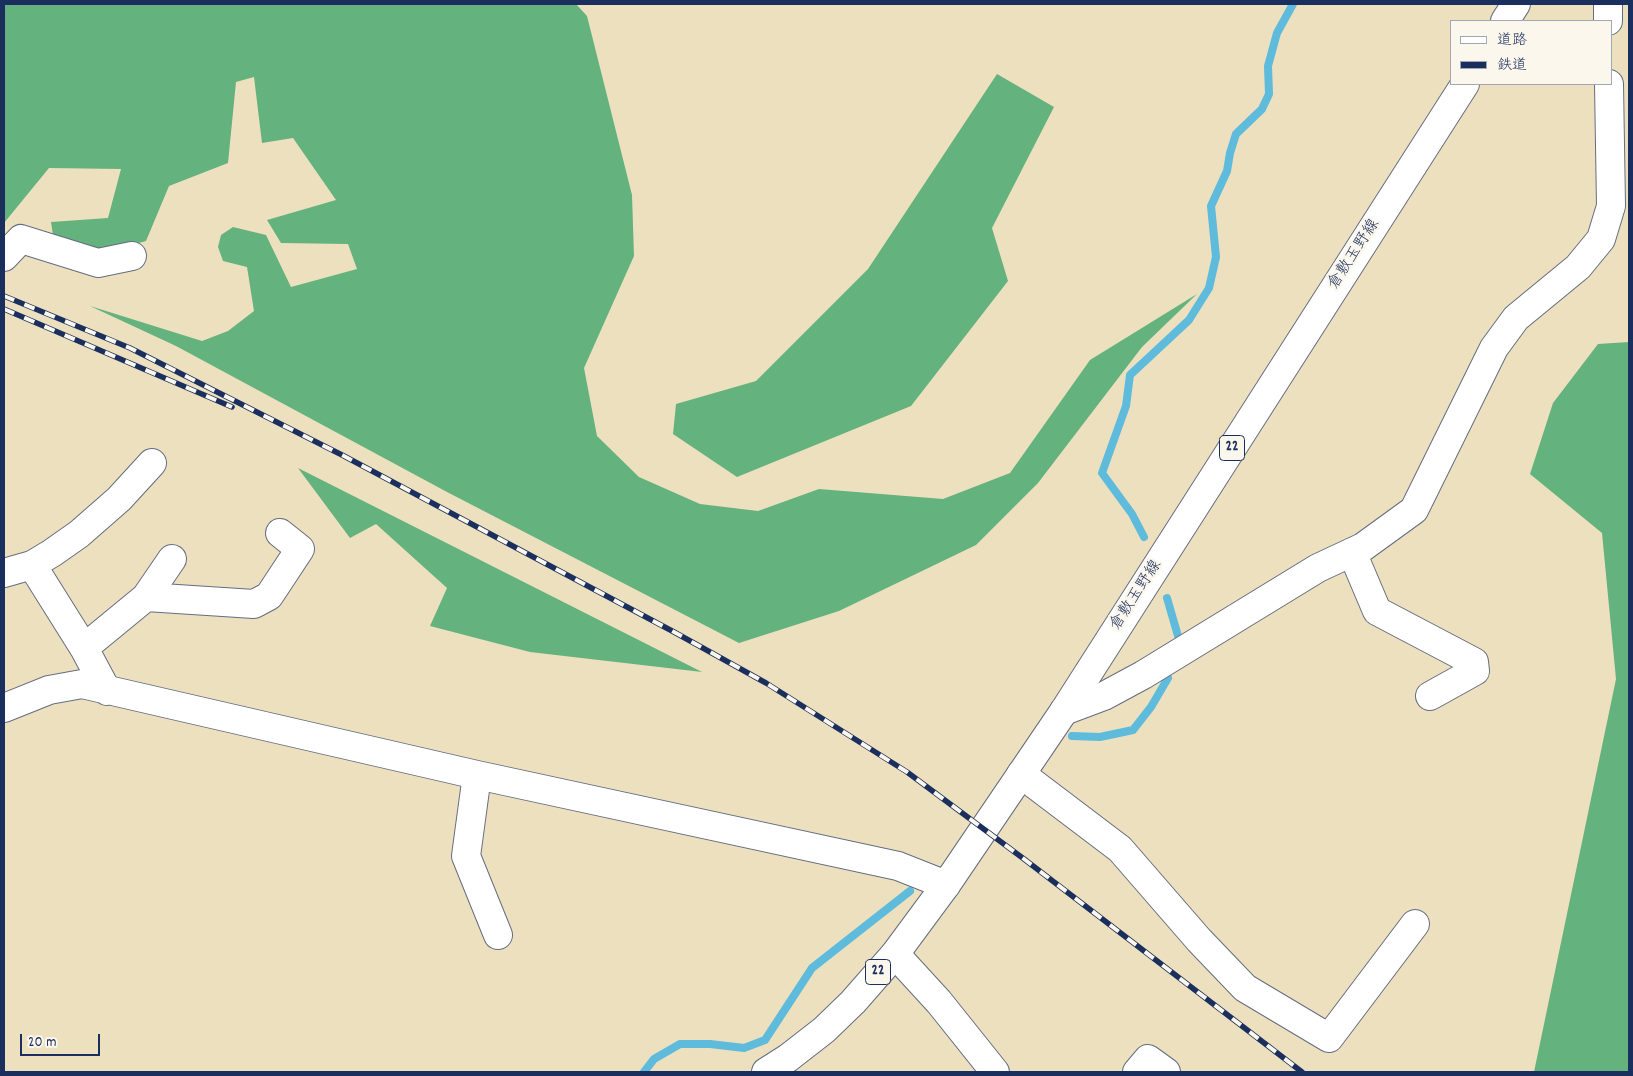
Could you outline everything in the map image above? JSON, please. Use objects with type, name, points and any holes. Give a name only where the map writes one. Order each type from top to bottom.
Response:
[{"type":"street","points":[[1506,20],[1516,4]]},
{"type":"street","points":[[1608,4],[1608,20]]},
{"type":"street","name":"倉敷玉野線","points":[[766,1072],[824,1030],[852,1002],[895,954],[946,885],[1064,711],[1464,85]]},
{"type":"street","points":[[1064,711],[1104,696],[1143,675],[1318,568],[1363,547],[1414,510],[1494,348],[1516,318],[1578,267],[1601,239],[1611,206],[1609,85]]},
{"type":"street","points":[[4,257],[21,239],[98,263],[132,256]]},
{"type":"street","points":[[4,573],[32,565],[52,554],[79,534],[119,499],[152,463]]},
{"type":"street","points":[[146,597],[254,604],[269,596],[300,549],[280,533]]},
{"type":"street","points":[[1352,552],[1377,611],[1474,662],[1475,671],[1430,696]]},
{"type":"street","points":[[84,648],[146,597],[172,559]]},
{"type":"street","points":[[32,565],[84,648],[107,691]]},
{"type":"street","points":[[4,708],[49,690],[82,684],[477,775],[898,866],[946,885]]},
{"type":"street","points":[[1021,774],[1120,849],[1199,940],[1245,988],[1329,1038],[1415,924]]},
{"type":"street","points":[[477,775],[466,856],[498,935]]},
{"type":"street","points":[[895,954],[939,1002],[995,1072]]},
{"type":"street","points":[[1136,1072],[1148,1059],[1166,1072]]},
{"type":"green space","points":[[4,4],[576,4],[587,16],[632,195],[634,256],[584,368],[597,436],[639,477],[700,504],[758,511],[819,489],[943,499],[1010,473],[1090,360],[1197,294],[1142,347],[1038,483],[976,545],[839,611],[739,643],[447,492],[176,346],[90,306],[202,341],[228,331],[254,311],[247,267],[223,261],[218,247],[221,235],[233,227],[266,235],[291,287],[357,269],[348,244],[281,243],[267,220],[336,200],[293,138],[262,143],[254,77],[236,82],[228,163],[169,186],[146,241],[103,253],[53,235],[51,222],[108,218],[121,169],[49,168],[4,223]]},
{"type":"green space","points":[[997,74],[1054,107],[992,228],[1008,281],[911,406],[737,477],[673,434],[676,404],[756,381],[868,269]]},
{"type":"green space","points":[[1629,342],[1629,1072],[1534,1072],[1616,679],[1602,533],[1530,474],[1553,403],[1598,344]]},
{"type":"green space","points":[[298,468],[702,672],[530,652],[430,626],[447,588],[376,524],[350,538]]},
{"type":"waterway","points":[[1144,537],[1132,514],[1102,473],[1126,406],[1130,375],[1189,320],[1209,288],[1216,257],[1211,206],[1227,171],[1236,134],[1262,109],[1269,94],[1268,66],[1277,33],[1293,4]]},
{"type":"waterway","points":[[1167,598],[1178,636]]},
{"type":"waterway","points":[[1072,736],[1100,737],[1133,730],[1151,707],[1168,678]]},
{"type":"waterway","points":[[644,1072],[654,1059],[680,1044],[710,1044],[744,1048],[765,1040],[812,968],[910,891]]},
{"type":"railway","points":[[4,296],[130,348],[344,456],[766,683],[907,772],[1302,1072]]},
{"type":"railway","points":[[4,309],[232,407]]}]
